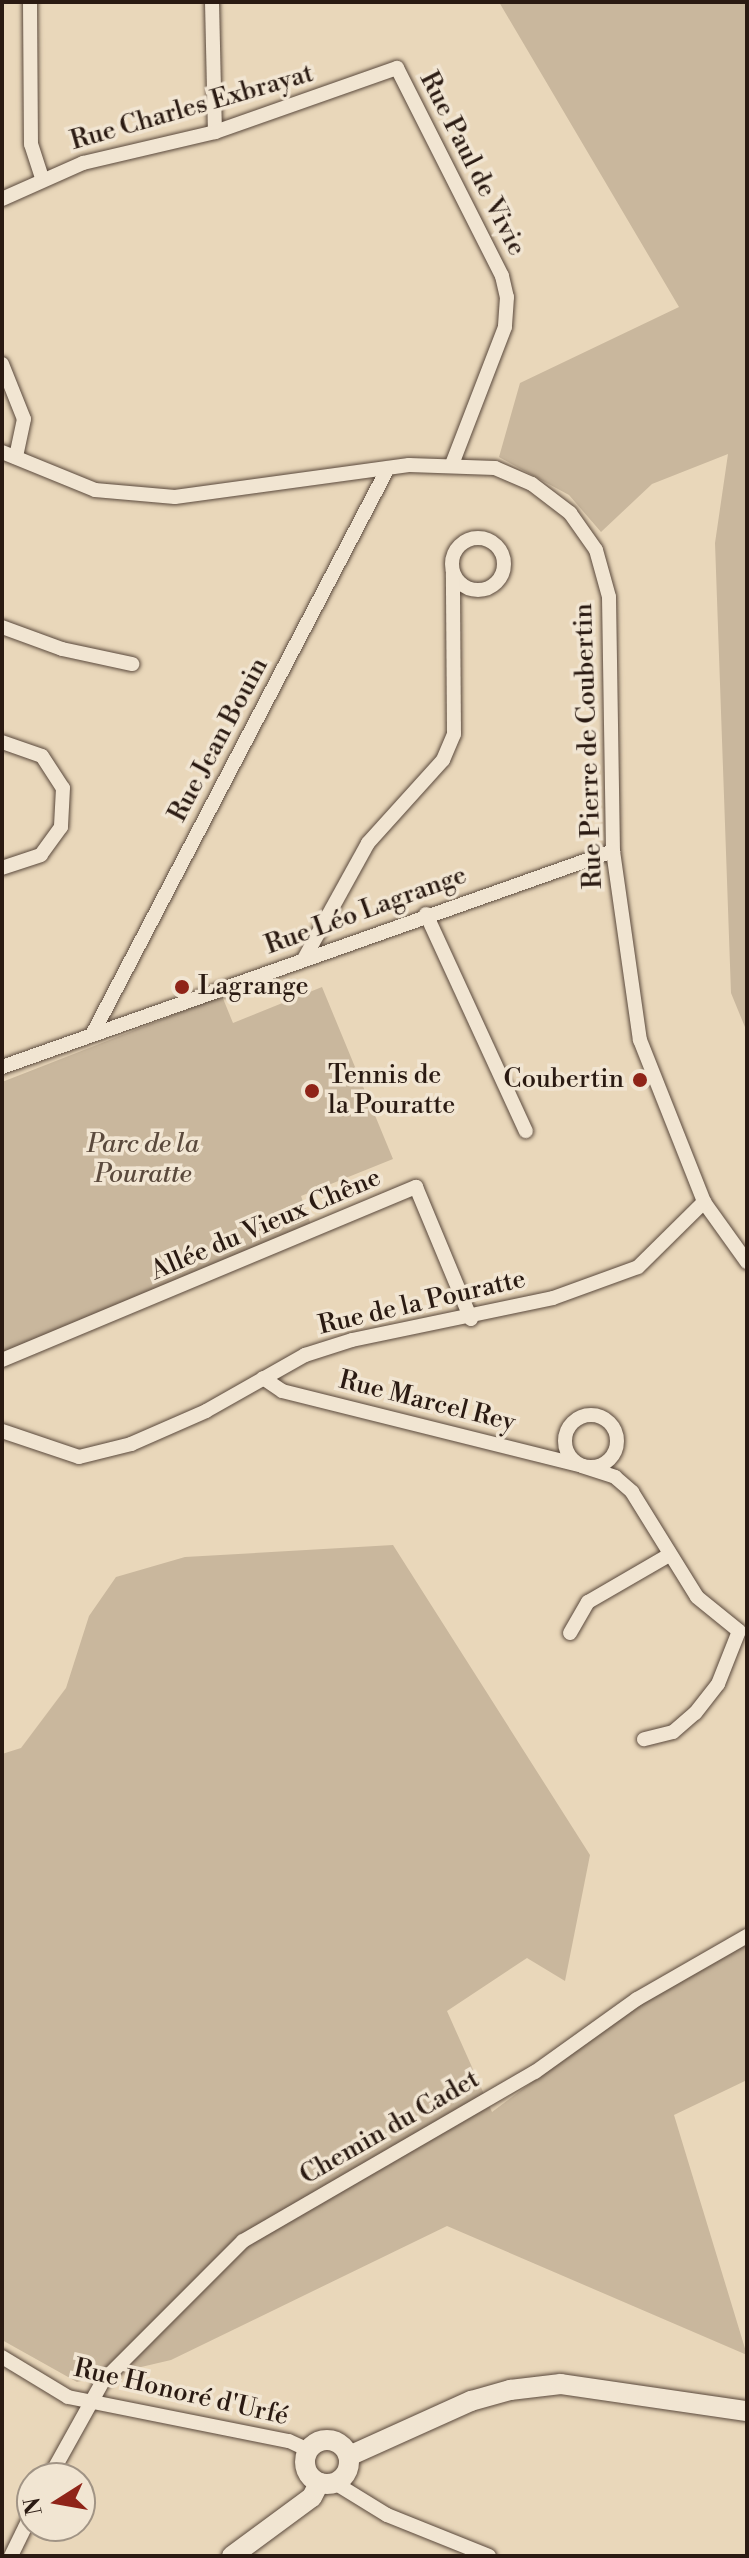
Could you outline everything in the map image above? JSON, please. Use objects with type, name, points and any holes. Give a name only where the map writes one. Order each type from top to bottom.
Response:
[{"type":"main road","points":[[349,2456],[471,2401],[510,2390],[561,2384],[747,2411]]},
{"type":"main road","points":[[327,2483],[306,2469],[308,2450],[330,2440],[349,2456]]},
{"type":"main road","points":[[232,2556],[327,2483],[346,2475],[349,2456]]},
{"type":"street","points":[[30,2],[31,144],[43,180]]},
{"type":"street","points":[[212,2],[215,132]]},
{"type":"street","name":"Rue Charles Exbrayat","points":[[2,199],[83,163],[215,132],[397,68]]},
{"type":"street","name":"Rue Paul de Vivie","points":[[397,68],[502,276],[507,297],[505,327],[452,464]]},
{"type":"street","points":[[2,364],[24,419],[9,454]]},
{"type":"street","name":"Rue Pierre de Coubertin","points":[[9,454],[95,490],[175,497],[388,468],[452,464],[495,468],[532,484],[570,513],[596,550],[609,597],[613,851],[640,1040],[704,1202],[747,1262]]},
{"type":"street","name":"Rue Jean Bouin","points":[[93,1033],[388,468]]},
{"type":"street","points":[[304,959],[368,843],[443,760],[454,734],[453,573]]},
{"type":"street","points":[[2,627],[62,649],[132,664]]},
{"type":"street","points":[[2,742],[42,756],[63,788],[61,827],[41,855],[2,868]]},
{"type":"street","name":"Rue Léo Lagrange","points":[[2,1067],[426,914],[613,851]]},
{"type":"street","points":[[426,914],[526,1131]]},
{"type":"street","name":"Allée du Vieux Chêne","points":[[2,1360],[416,1187],[471,1319]]},
{"type":"street","name":"Rue de la Pouratte","points":[[2,1431],[79,1457],[156,1436],[305,1355],[352,1340],[471,1319],[553,1298],[638,1267],[704,1202]]},
{"type":"street","name":"Rue Marcel Rey","points":[[263,1378],[282,1391],[582,1466],[615,1477],[632,1492],[697,1597],[743,1630],[718,1684],[695,1713],[673,1732],[644,1739]]},
{"type":"street","points":[[570,1633],[588,1602],[669,1555]]},
{"type":"street","name":"Chemin du Cadet","points":[[58,2462],[103,2381],[243,2241],[535,2072],[625,2007],[747,1936]]},
{"type":"street","name":"Rue Honoré d'Urfé","points":[[2,2357],[68,2397],[289,2441],[308,2450]]},
{"type":"street","points":[[327,2483],[387,2515],[489,2556]]},
{"type":"green space","points":[[499,2],[747,2],[747,1032],[731,993],[715,543],[728,454],[652,484],[601,532],[569,495],[499,457],[520,383],[679,307]]},
{"type":"green space","name":"Parc de la Pouratte","points":[[322,987],[393,1159],[301,1196],[311,1225],[3,1352],[2,1082],[222,996],[233,1023]]},
{"type":"green space","points":[[393,1545],[590,1855],[565,1981],[527,1958],[447,2011],[492,2112],[622,2015],[747,1944],[747,2080],[674,2115],[747,2355],[447,2226],[171,2360],[77,2382],[2,2340],[2,1754],[21,1748],[66,1688],[89,1616],[116,1577],[185,1557]]},
{"type":"place","name":"Lagrange","points":[[182,987]]},
{"type":"place","name":"Coubertin","points":[[640,1080]]},
{"type":"place","name":"Tennis de la Pouratte","points":[[312,1091]]}]
